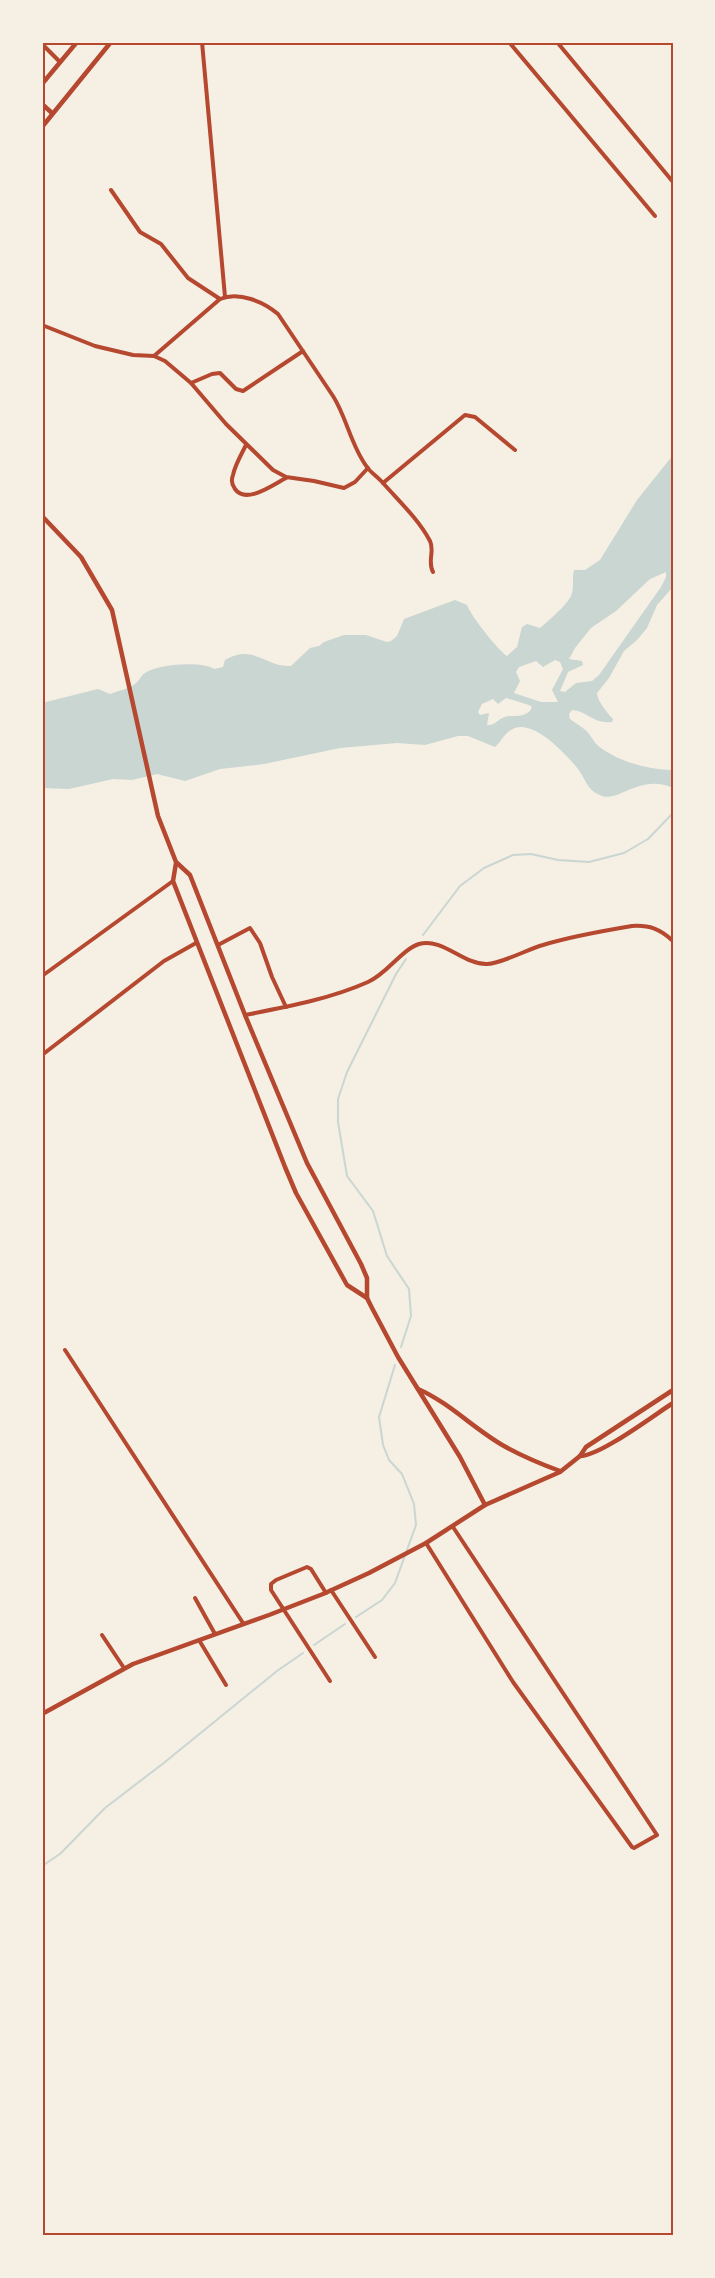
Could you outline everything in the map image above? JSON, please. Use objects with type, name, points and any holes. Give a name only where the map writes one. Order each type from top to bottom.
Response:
[{"type":"street","points":[[42,84],[77,42]]},
{"type":"street","points":[[42,127],[111,42]]},
{"type":"street","points":[[202,42],[225,297]]},
{"type":"street","points":[[509,42],[656,216]]},
{"type":"street","points":[[556,42],[673,182]]},
{"type":"street","points":[[42,44],[60,62]]},
{"type":"street","points":[[42,104],[52,113]]},
{"type":"street","points":[[111,190],[140,232],[161,244],[188,278],[220,299]]},
{"type":"street","points":[[154,356],[220,299],[225,297],[258,300],[268,306],[278,314],[340,407],[356,449],[368,468],[421,528],[431,544],[429,560],[433,572]]},
{"type":"street","points":[[42,325],[95,346],[133,355],[154,356],[165,361],[191,383],[246,445],[273,470],[286,477],[344,488],[355,482],[368,468]]},
{"type":"street","points":[[191,383],[220,373],[236,389],[243,391],[303,351]]},
{"type":"street","points":[[383,483],[465,415],[475,417],[515,450]]},
{"type":"street","points":[[246,445],[232,475],[236,491],[241,494],[250,494],[286,477]]},
{"type":"street","points":[[42,516],[81,557],[112,610],[158,816],[176,862],[190,875],[307,1163],[361,1264],[367,1278],[367,1298],[398,1357],[460,1457],[485,1505]]},
{"type":"street","points":[[176,862],[173,881],[296,1192],[347,1286],[367,1298]]},
{"type":"street","points":[[42,976],[173,881]]},
{"type":"street","points":[[245,1015],[286,1007],[369,982],[416,945],[424,943],[433,943],[484,965],[494,964],[521,952],[563,939],[632,926],[645,925],[660,930],[673,940]]},
{"type":"street","points":[[217,945],[250,928],[260,943],[286,1007]]},
{"type":"street","points":[[42,1055],[164,961],[196,943]]},
{"type":"street","points":[[65,1350],[243,1623]]},
{"type":"street","points":[[418,1389],[449,1406],[503,1445],[560,1472]]},
{"type":"street","points":[[42,1713],[124,1668],[329,1592],[399,1558],[453,1527],[485,1505],[560,1472],[580,1456],[586,1447],[673,1390]]},
{"type":"street","points":[[580,1456],[588,1456],[673,1403]]},
{"type":"street","points":[[426,1543],[513,1682],[632,1847],[634,1848],[657,1834],[453,1527]]},
{"type":"street","points":[[330,1681],[271,1590],[271,1584],[302,1568],[311,1569],[375,1658]]},
{"type":"street","points":[[195,1598],[215,1634]]},
{"type":"street","points":[[102,1635],[124,1668]]},
{"type":"street","points":[[199,1640],[226,1685]]},
{"type":"shaded area","points":[[673,455],[673,587],[657,605],[647,628],[624,651],[609,678],[597,693],[600,703],[613,719],[612,722],[600,721],[572,710],[569,714],[570,719],[585,730],[597,745],[609,753],[636,764],[655,769],[673,770],[673,788],[662,784],[651,784],[608,797],[602,796],[589,787],[573,763],[548,739],[538,732],[519,727],[511,730],[495,747],[468,736],[458,736],[425,745],[397,743],[340,748],[264,764],[220,769],[185,781],[157,774],[132,780],[113,779],[69,789],[42,788],[42,703],[98,689],[110,694],[130,687],[144,674],[160,667],[190,664],[214,669],[223,667],[225,660],[243,654],[291,666],[310,648],[344,635],[366,635],[387,642],[391,641],[397,636],[404,619],[455,600],[467,605],[485,632],[507,656],[517,647],[522,627],[527,624],[540,628],[567,602],[572,593],[574,570],[585,570],[600,560],[637,500]],"holes":[[[666,572],[661,587],[599,675],[592,681],[576,683],[565,692],[560,691],[568,672],[583,665],[582,661],[569,659],[591,628],[616,611],[650,579]],[[555,660],[560,662],[563,669],[552,690],[558,702],[541,702],[514,693],[520,681],[516,672],[519,667],[536,661],[543,667]],[[506,698],[532,707],[523,715],[505,717],[487,725],[489,713],[480,715],[478,712],[482,704],[493,699],[498,704]]]},
{"type":"waterway","points":[[423,935],[460,886],[484,868],[513,855],[531,854],[558,860],[589,862],[624,853],[648,839],[673,813]]},
{"type":"waterway","points":[[401,1347],[411,1316],[409,1289],[387,1256],[373,1211],[347,1176],[338,1122],[338,1099],[347,1072],[396,974],[406,959]]},
{"type":"waterway","points":[[356,1617],[382,1600],[395,1583],[416,1525],[414,1504],[402,1474],[389,1460],[383,1445],[379,1417],[395,1365]]},
{"type":"waterway","points":[[314,1645],[345,1624]]},
{"type":"waterway","points":[[42,1866],[60,1854],[105,1808],[277,1671],[303,1653]]}]
